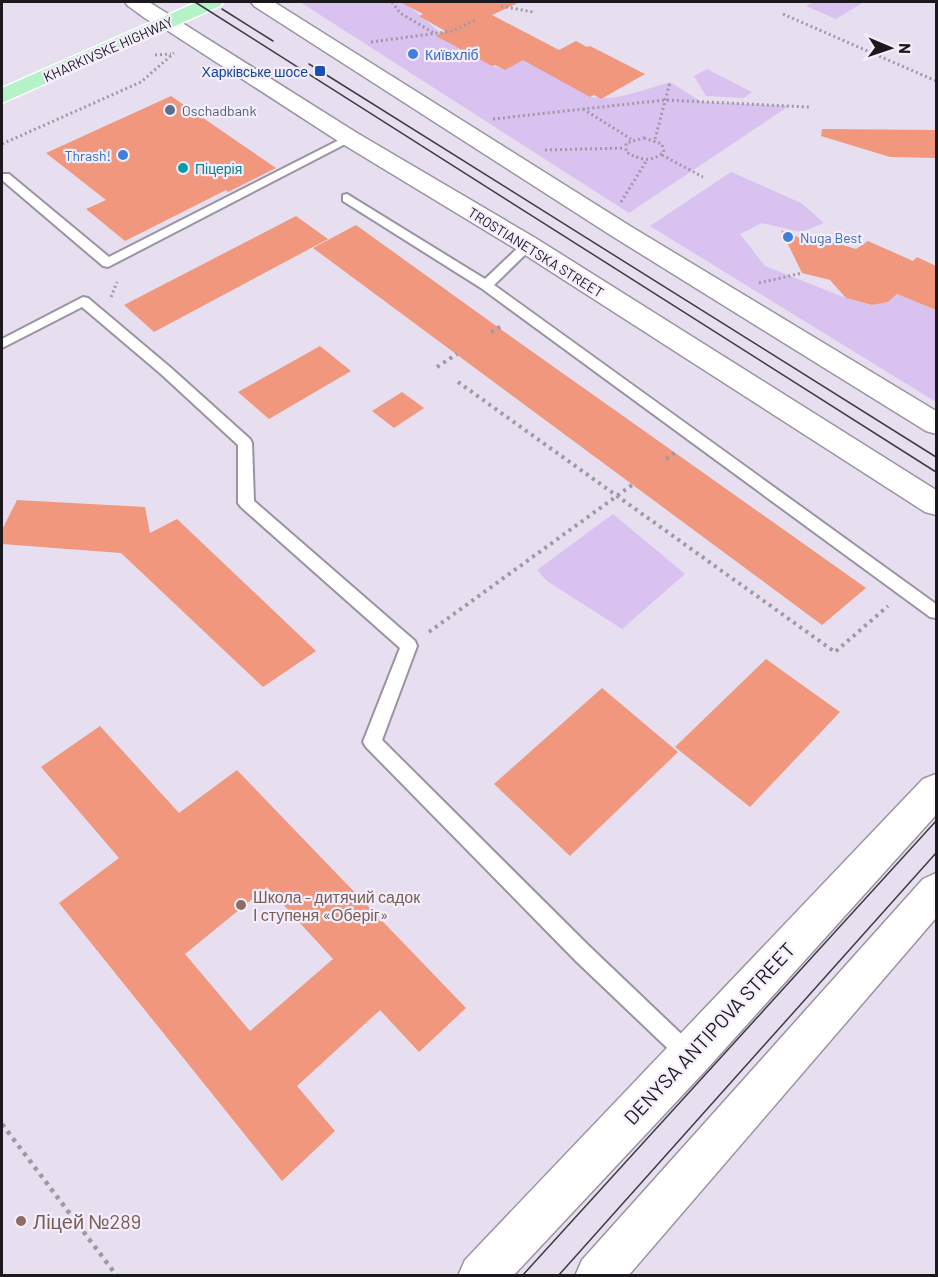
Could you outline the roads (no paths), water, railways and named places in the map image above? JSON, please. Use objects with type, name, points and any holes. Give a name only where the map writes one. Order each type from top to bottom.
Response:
[{"type":"main road","name":"KHARKIVSKE HIGHWAY","points":[[2,96],[213,2]]},
{"type":"street","name":"TROSTIANETSKA STREET","points":[[135,2],[349,138],[528,245],[936,504]]},
{"type":"street","points":[[261,2],[621,231],[936,424]]},
{"type":"street","name":"DENYSA ANTIPOVA STREET","points":[[481,1275],[690,1056],[936,790]]},
{"type":"street","points":[[598,1275],[936,891]]},
{"type":"lane","points":[[5,177],[108,263],[349,138]]},
{"type":"lane","points":[[347,198],[486,285],[936,612]]},
{"type":"lane","points":[[486,285],[528,245]]},
{"type":"lane","points":[[2,344],[83,301],[245,442],[246,502],[409,646],[372,742],[583,954],[690,1056]]},
{"type":"tram line","points":[[195,2],[936,472]]},
{"type":"tram line","points":[[222,9],[273,41]]},
{"type":"tram line","points":[[309,64],[936,457]]},
{"type":"tram line","points":[[522,1276],[936,821]]},
{"type":"tram line","points":[[558,1276],[936,853]]},
{"type":"place","name":"Київхліб","points":[[413,54]]},
{"type":"place","name":"Харківське шосе","points":[[320,71]]},
{"type":"place","name":"Oschadbank","points":[[170,110]]},
{"type":"place","name":"Thrash!","points":[[123,155]]},
{"type":"place","name":"Піцерія","points":[[183,168]]},
{"type":"place","name":"Nuga Best","points":[[788,237]]},
{"type":"place","name":"Школа - дитячий садок І ступеня «Оберіг»","points":[[241,905]]},
{"type":"place","name":"Ліцей №289","points":[[21,1221]]}]
